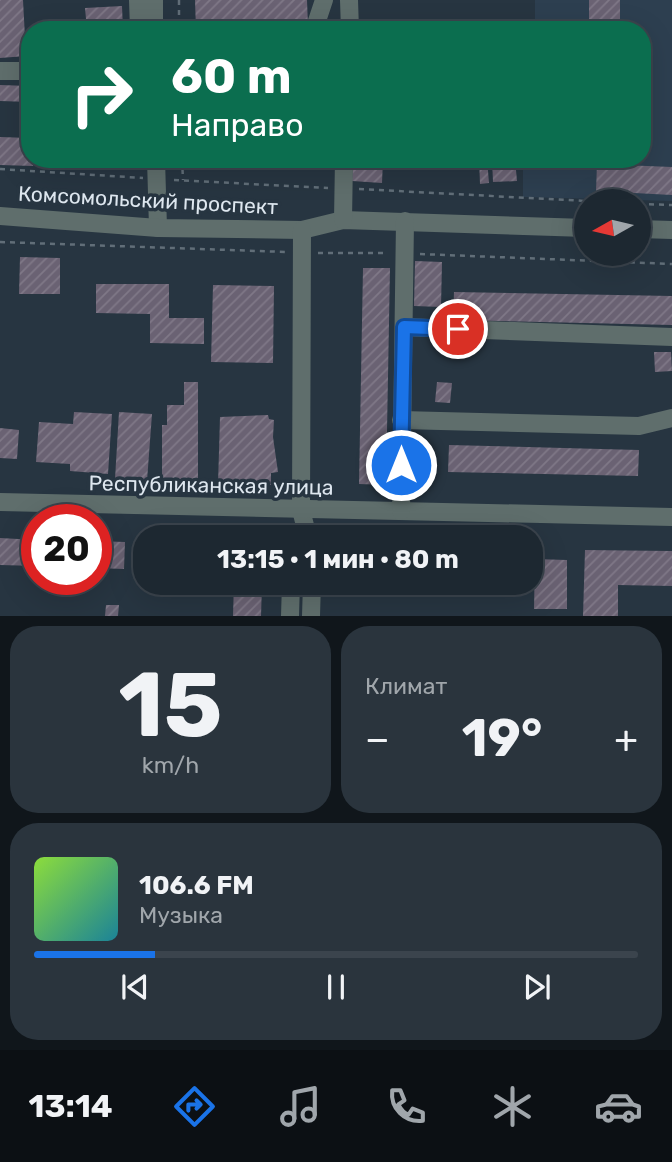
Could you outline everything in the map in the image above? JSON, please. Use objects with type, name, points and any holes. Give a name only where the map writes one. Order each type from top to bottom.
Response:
[{"type":"street","points":[[138,0],[139,21]]},
{"type":"street","points":[[153,0],[154,21]]},
{"type":"street","points":[[317,21],[324,0]]},
{"type":"street","points":[[349,0],[350,21]]},
{"type":"street","points":[[0,71],[21,71]]},
{"type":"street","points":[[156,168],[158,228]]},
{"type":"street","points":[[343,220],[344,168]]},
{"type":"street","name":"Комсомольский проспект","points":[[0,216],[158,228],[302,230],[343,220],[574,228]]},
{"type":"street","points":[[401,511],[405,221]]},
{"type":"street","points":[[651,229],[672,230]]},
{"type":"street","points":[[302,230],[303,525]]},
{"type":"street","points":[[404,327],[672,337]]},
{"type":"street","points":[[401,420],[639,426],[672,418]]},
{"type":"street","name":"Республиканская улица","points":[[0,502],[279,525]]},
{"type":"street","name":"Республиканская улица","points":[[315,525],[401,511],[672,517]]},
{"type":"street","points":[[290,616],[291,595]]},
{"type":"street","points":[[311,616],[312,595]]},
{"type":"path","points":[[179,0],[179,21]]},
{"type":"path","points":[[182,168],[183,180]]},
{"type":"path","points":[[0,169],[574,200]]},
{"type":"path","points":[[651,204],[672,205]]},
{"type":"path","points":[[0,242],[302,253],[405,253],[672,264]]},
{"type":"shaded area","points":[[535,0],[672,0],[672,201],[651,200],[651,189],[574,189],[574,198],[523,197],[523,168],[651,168],[651,21],[520,19],[535,19]]},
{"type":"building","points":[[0,0],[23,0],[21,56],[0,58]]},
{"type":"building","points":[[195,0],[307,0],[308,21],[196,21]]},
{"type":"building","points":[[589,0],[620,0],[620,21],[589,21]]},
{"type":"building","points":[[122,6],[123,21],[86,21],[85,8]]},
{"type":"building","points":[[0,85],[21,86],[21,102],[0,101]]},
{"type":"building","points":[[0,137],[21,138],[21,166],[0,165]]},
{"type":"building","points":[[672,167],[672,195],[651,194],[651,189],[596,189],[597,168]]},
{"type":"building","points":[[65,168],[134,168],[134,169]]},
{"type":"building","points":[[259,168],[339,168],[339,169]]},
{"type":"building","points":[[353,168],[383,168],[382,183],[352,181]]},
{"type":"building","points":[[479,168],[488,168],[489,183],[480,184]]},
{"type":"building","points":[[492,168],[516,168],[517,181],[493,182]]},
{"type":"building","points":[[20,257],[60,258],[60,294],[19,294]]},
{"type":"building","points":[[415,261],[442,262],[441,307],[414,306]]},
{"type":"building","points":[[363,268],[390,268],[386,485],[359,484]]},
{"type":"building","points":[[96,284],[169,284],[169,318],[204,318],[204,344],[150,343],[150,314],[96,313]]},
{"type":"building","points":[[213,285],[274,286],[273,363],[211,362]]},
{"type":"building","points":[[454,292],[672,296],[672,325],[453,320]]},
{"type":"building","points":[[654,352],[671,352],[672,371],[655,372]]},
{"type":"building","points":[[184,382],[198,382],[198,479],[162,479],[162,425],[167,425],[167,405],[184,405]]},
{"type":"building","points":[[437,382],[452,383],[450,403],[435,402]]},
{"type":"building","points":[[74,412],[112,414],[108,474],[70,471],[70,464],[36,462],[39,422],[73,424]]},
{"type":"building","points":[[119,412],[152,414],[147,481],[115,479]]},
{"type":"building","points":[[268,415],[269,419],[274,420],[273,437],[278,472],[271,473],[271,485],[218,484],[220,417]]},
{"type":"building","points":[[0,428],[19,430],[17,459],[0,458]]},
{"type":"building","points":[[449,445],[639,450],[638,476],[448,472]]},
{"type":"building","points":[[0,538],[21,539],[21,566],[0,565]]},
{"type":"building","points":[[112,542],[125,542],[124,569],[112,569]]},
{"type":"building","points":[[585,550],[672,551],[672,586],[618,585],[618,616],[583,616]]},
{"type":"building","points":[[543,559],[567,560],[567,609],[534,609],[534,595],[543,595]]},
{"type":"building","points":[[234,595],[262,595],[261,616],[233,616]]},
{"type":"building","points":[[106,605],[119,605],[118,616],[105,616]]},
{"type":"route","points":[[401,465],[404,327],[458,329]]}]
